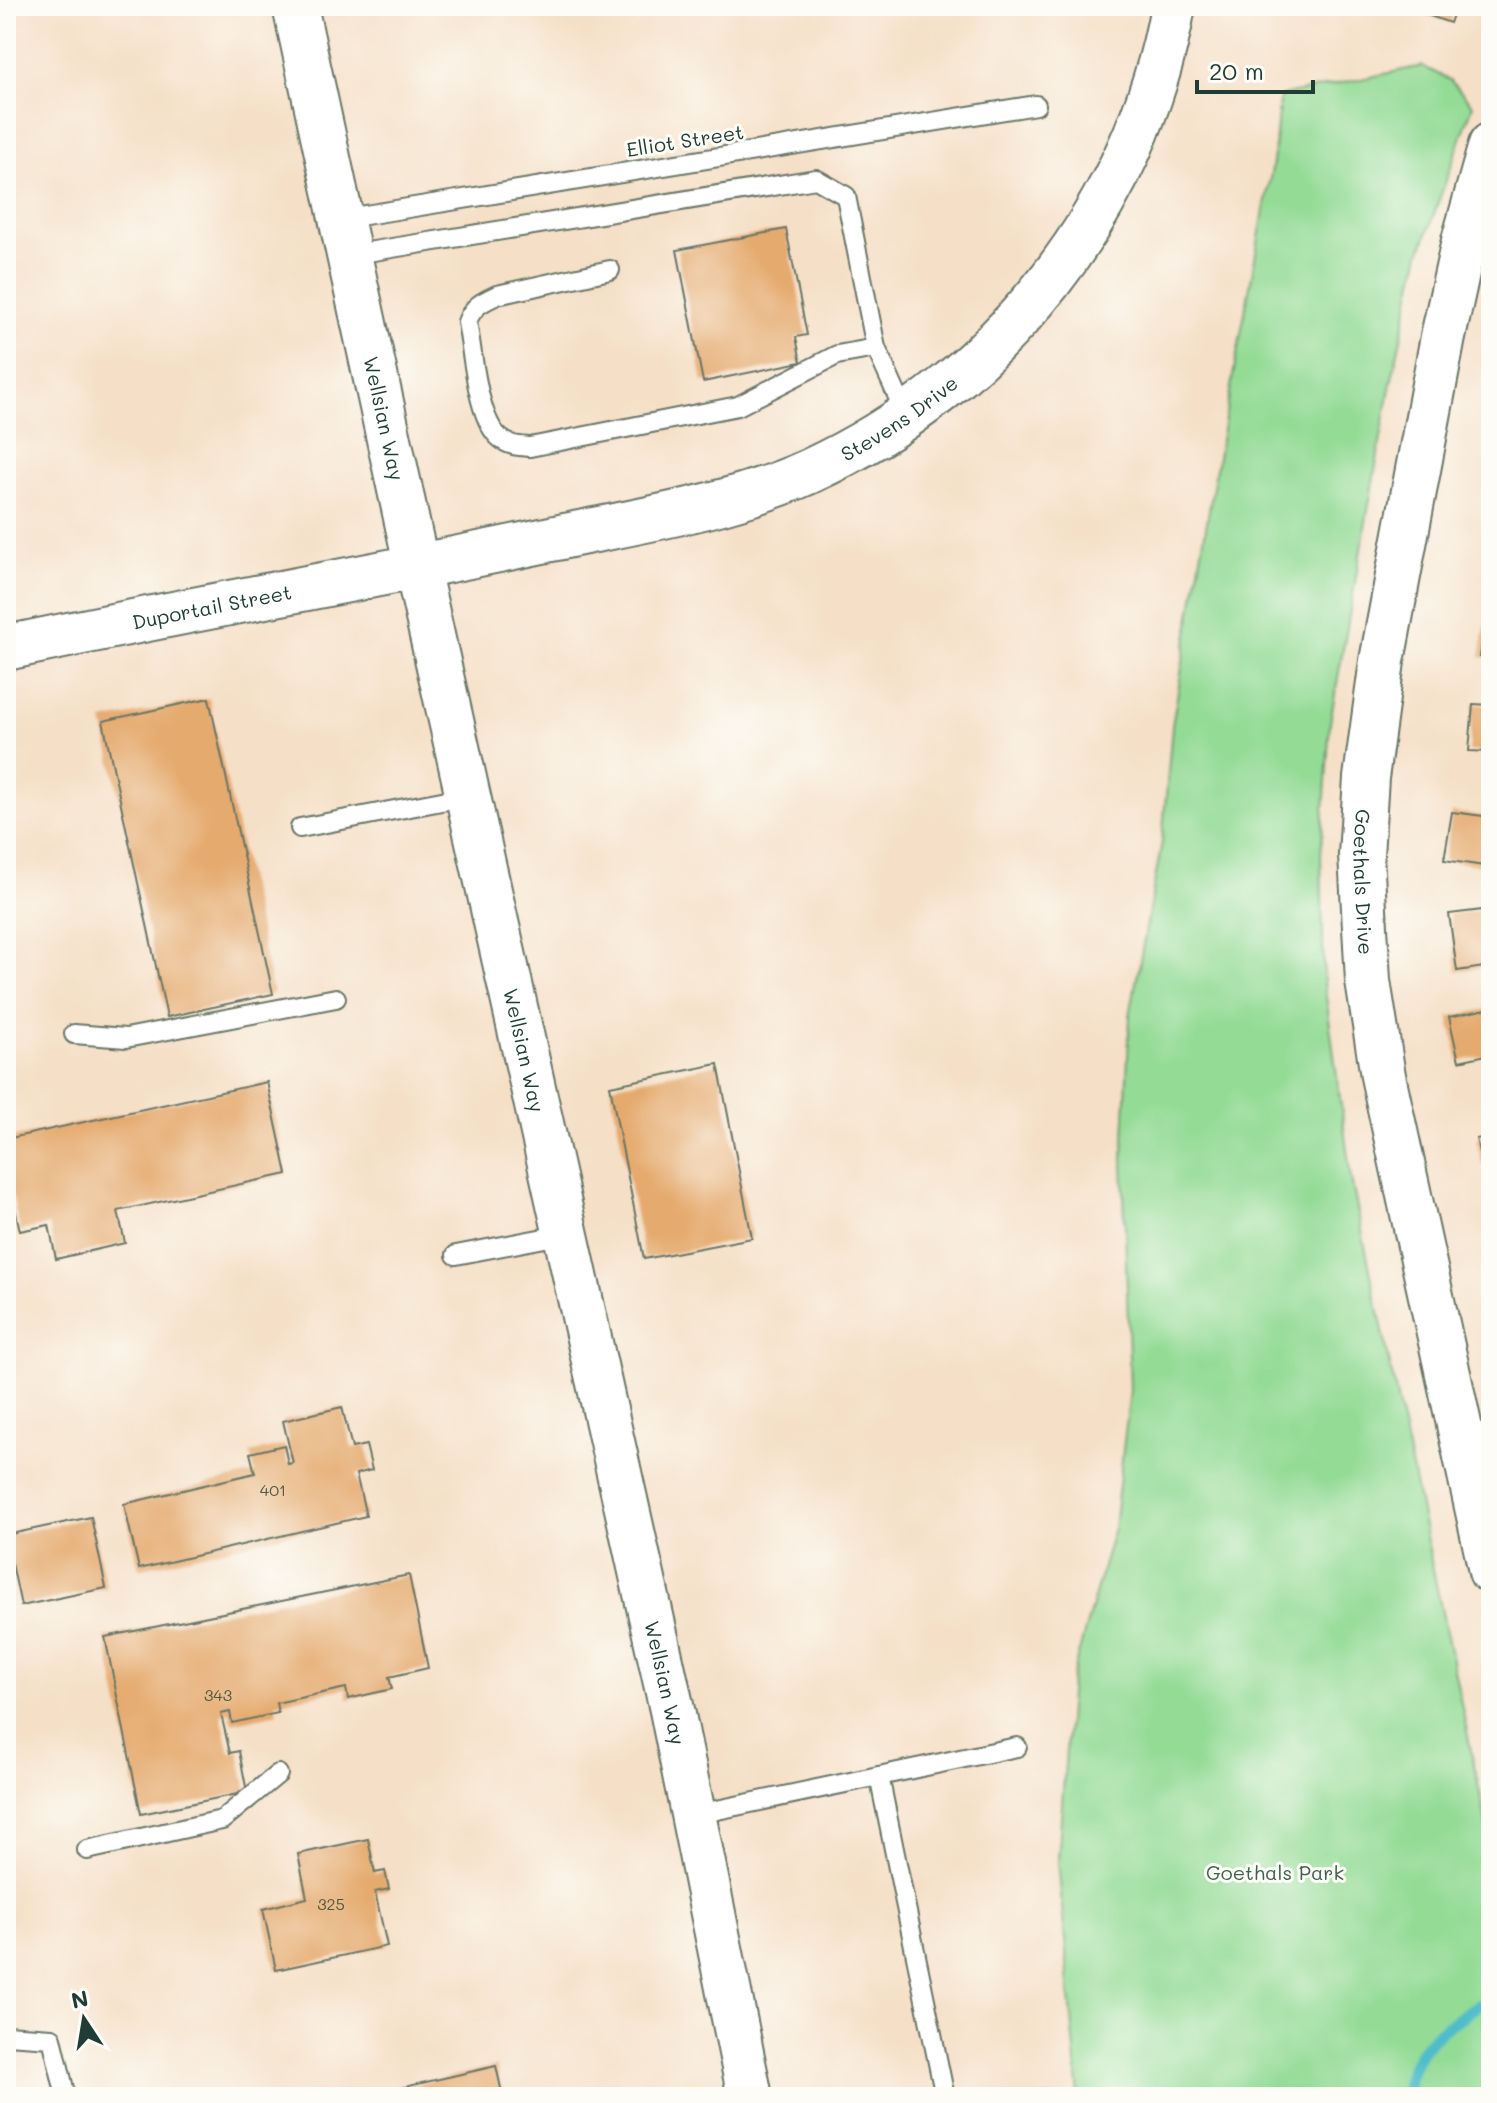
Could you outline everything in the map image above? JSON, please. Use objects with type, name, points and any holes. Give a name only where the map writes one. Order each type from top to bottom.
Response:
[{"type":"main road","name":"Wellsian Way","points":[[295,6],[693,1815],[750,2097]]},
{"type":"main road","name":"Stevens Drive","points":[[417,568],[674,512],[766,488],[810,471],[906,415],[953,381],[1003,335],[1043,291],[1080,243],[1130,150],[1153,88],[1173,6]]},
{"type":"main road","name":"Goethals Drive","points":[[1491,145],[1464,241],[1446,323],[1382,661],[1366,778],[1361,855],[1368,981],[1383,1076],[1491,1571]]},
{"type":"main road","name":"Duportail Street","points":[[6,648],[417,568]]},
{"type":"lane","name":"Elliot Street","points":[[345,237],[1036,105]]},
{"type":"lane","points":[[345,237],[816,179],[846,196],[876,348],[906,415]]},
{"type":"lane","points":[[610,270],[497,295],[472,310],[467,322],[483,409],[498,437],[511,446],[530,447],[738,406],[837,355],[876,348]]},
{"type":"lane","points":[[300,828],[468,796]]},
{"type":"lane","points":[[74,1034],[126,1038],[336,998]]},
{"type":"lane","points":[[456,1255],[565,1234]]},
{"type":"lane","points":[[693,1815],[1017,1747]]},
{"type":"lane","points":[[87,1850],[222,1820],[278,1774]]},
{"type":"lane","points":[[879,1776],[945,2097]]},
{"type":"lane","points":[[6,2035],[52,2038],[66,2097]]},
{"type":"green space","name":"Goethals Park","points":[[1422,66],[1450,80],[1473,105],[1420,253],[1390,388],[1330,722],[1321,855],[1324,982],[1351,1179],[1491,1846],[1491,2097],[1079,2097],[1058,1861],[1071,1680],[1114,1528],[1130,1390],[1123,1159],[1130,1015],[1162,842],[1172,726],[1273,163],[1280,96]]},
{"type":"building","points":[[1402,6],[1456,6],[1450,23]]},
{"type":"building","points":[[786,229],[807,335],[796,337],[801,362],[703,382],[677,250]]},
{"type":"building","points":[[1491,603],[1491,659],[1480,657]]},
{"type":"building","points":[[209,698],[273,994],[167,1017],[103,721]]},
{"type":"building","points":[[1473,704],[1491,705],[1491,752],[1469,751]]},
{"type":"building","points":[[1452,812],[1491,817],[1491,867],[1444,860]]},
{"type":"building","points":[[1491,909],[1491,966],[1457,971],[1449,914]]},
{"type":"building","points":[[1491,1008],[1491,1054],[1459,1061],[1449,1017]]},
{"type":"building","points":[[718,1064],[752,1238],[644,1259],[610,1086]]},
{"type":"building","points":[[267,1082],[287,1174],[118,1211],[125,1243],[56,1259],[49,1225],[20,1231],[6,1168],[6,1139]]},
{"type":"building","points":[[1491,1106],[1491,1135],[1490,1135],[1484,1108]]},
{"type":"building","points":[[1491,1136],[1491,1162],[1482,1164],[1476,1139]]},
{"type":"building","points":[[342,1407],[352,1448],[366,1445],[372,1470],[356,1474],[366,1516],[139,1569],[124,1504],[255,1473],[250,1453],[284,1445],[288,1464],[293,1463],[283,1421]]},
{"type":"building","points":[[91,1517],[106,1588],[21,1606],[6,1535]]},
{"type":"building","points":[[409,1575],[428,1668],[389,1677],[392,1689],[348,1699],[346,1688],[276,1703],[278,1713],[232,1723],[230,1712],[221,1714],[230,1753],[239,1751],[247,1792],[141,1814],[105,1637]]},
{"type":"building","points":[[368,1839],[375,1873],[385,1871],[389,1889],[375,1892],[387,1946],[276,1970],[263,1909],[307,1898],[298,1854]]},
{"type":"building","points":[[496,2066],[503,2097],[365,2097],[365,2096]]},
{"type":"waterway","points":[[1406,2097],[1408,2079],[1420,2052],[1440,2032],[1478,2005]]}]
